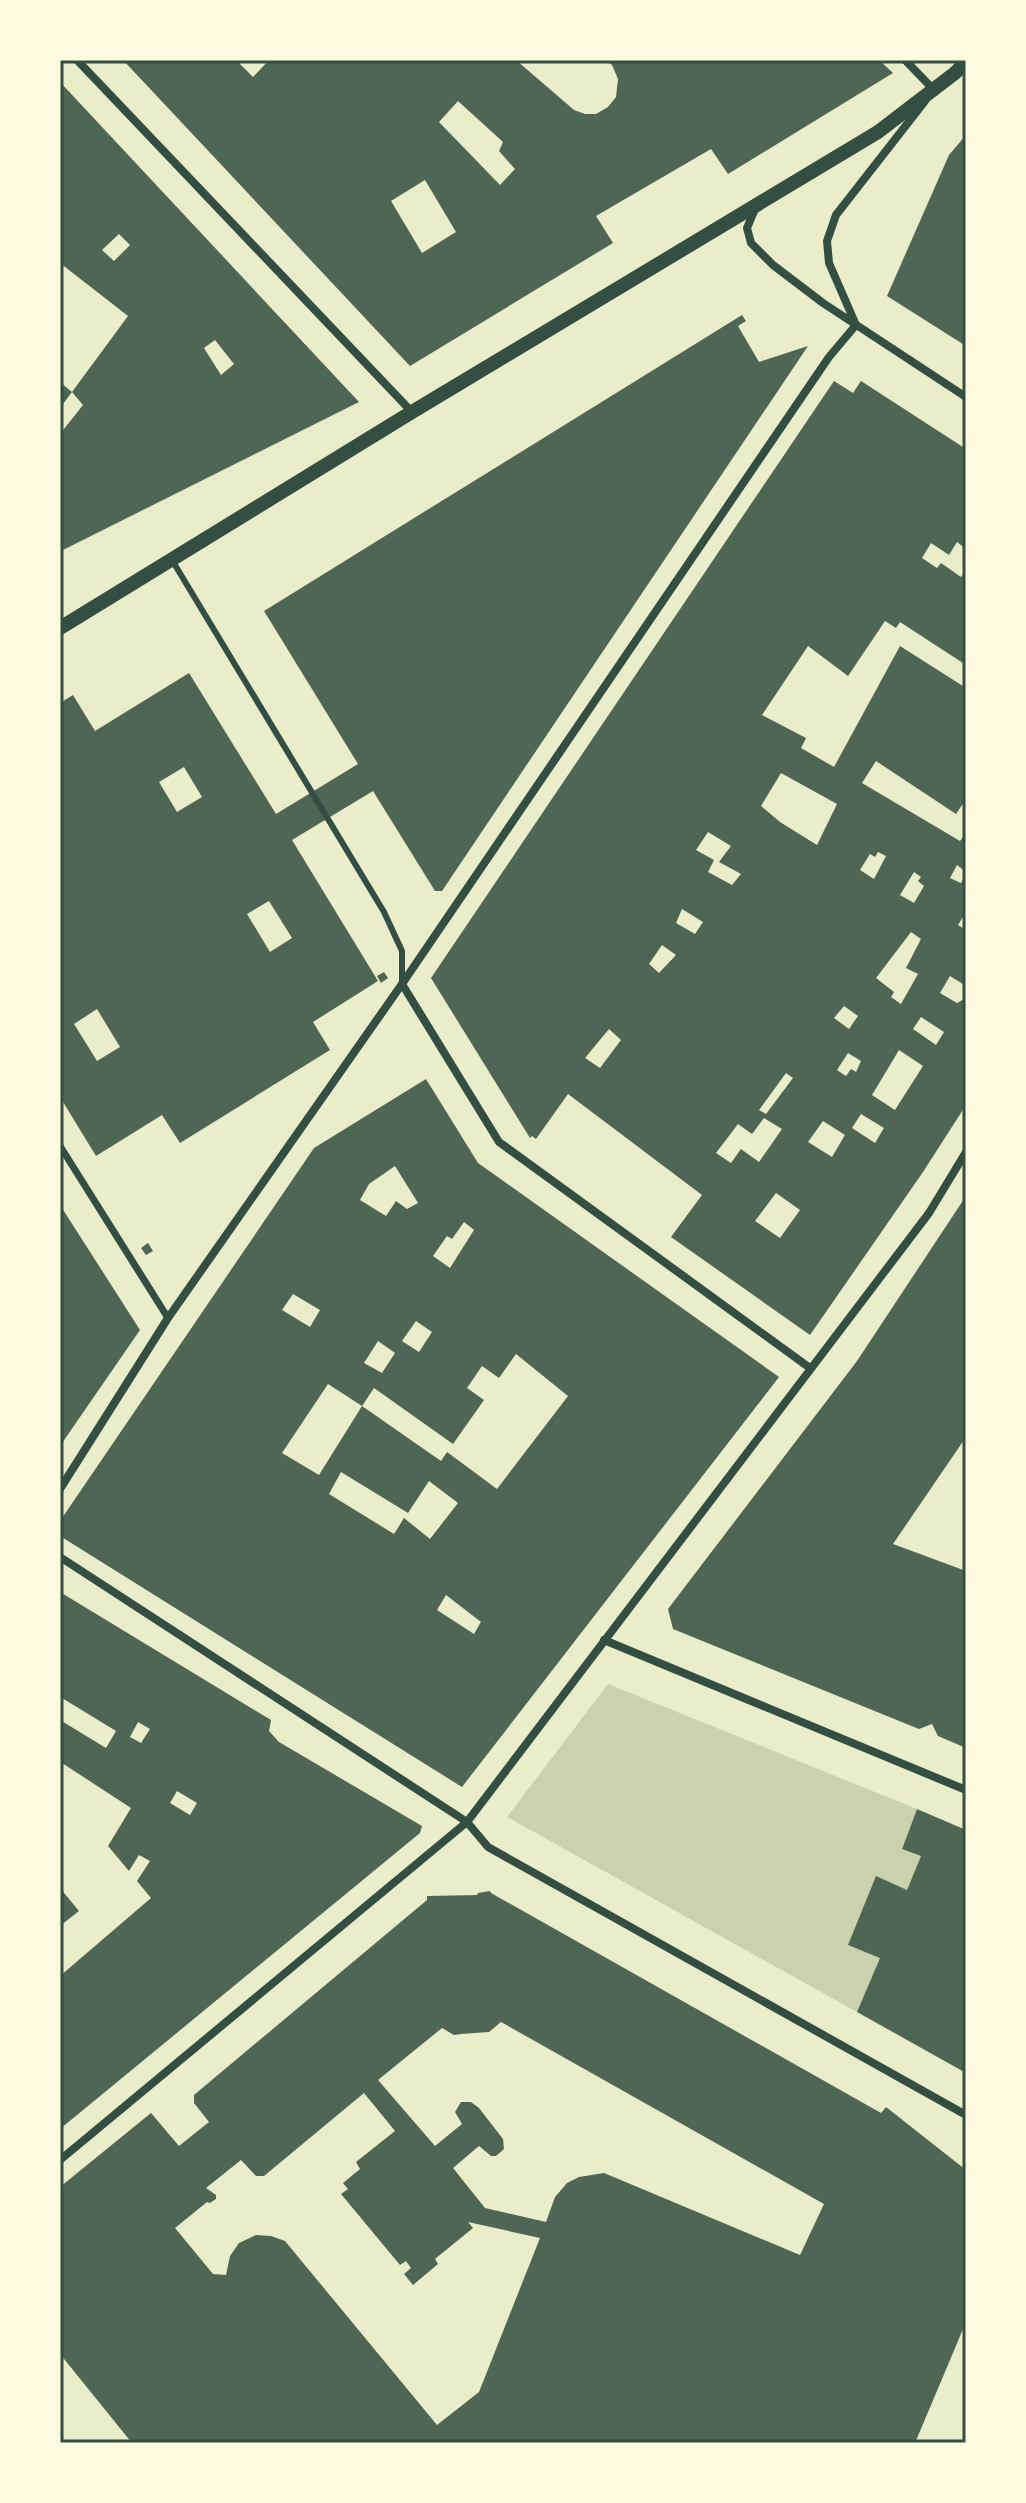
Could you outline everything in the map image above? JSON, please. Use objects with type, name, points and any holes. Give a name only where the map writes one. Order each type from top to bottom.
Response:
[{"type":"street","points":[[77,60],[412,412]]},
{"type":"street","points":[[905,60],[935,89]]},
{"type":"street","points":[[60,627],[878,132],[966,62]]},
{"type":"street","points":[[856,325],[829,263],[827,241],[836,215],[935,89]]},
{"type":"street","points":[[758,205],[750,216],[747,228],[751,243],[773,265],[856,325],[966,397]]},
{"type":"street","points":[[60,1489],[168,1318],[402,984],[829,357],[856,325]]},
{"type":"street","points":[[402,984],[499,1142],[810,1368]]},
{"type":"street","points":[[60,1146],[168,1318]]},
{"type":"street","points":[[60,2160],[467,1822],[929,1213],[966,1152]]},
{"type":"street","points":[[60,1557],[467,1822],[488,1847],[966,2115]]},
{"type":"street","points":[[604,1640],[966,1790]]},
{"type":"lane","points":[[172,560],[384,912],[402,951],[402,984]]},
{"type":"green space","points":[[608,1684],[917,1809],[902,1848],[921,1856],[907,1890],[877,1877],[880,1958],[857,2012],[507,1817]]},
{"type":"building","points":[[123,60],[236,60],[253,77],[269,60],[516,60],[574,110],[585,114],[596,114],[608,107],[616,97],[618,79],[612,65],[605,60],[879,60],[893,73],[728,174],[711,149],[596,216],[613,243],[410,366]],"holes":[[[458,101],[503,142],[499,151],[515,169],[500,185],[439,122]],[[425,180],[456,232],[422,253],[391,201]]]},
{"type":"building","points":[[60,82],[359,402],[63,550],[60,547],[60,434],[83,405],[72,392],[128,316],[60,263]],"holes":[[[119,234],[130,245],[114,261],[102,250]],[[215,340],[234,364],[221,375],[204,348]]]},
{"type":"building","points":[[966,135],[966,346],[887,296],[949,155]]},
{"type":"building","points":[[742,315],[746,321],[738,326],[759,362],[808,346],[442,891],[435,891],[373,791],[292,840],[378,981],[313,1022],[330,1050],[180,1143],[162,1115],[96,1156],[60,1097],[60,703],[73,695],[95,731],[189,673],[276,814],[358,764],[264,611]],"holes":[[[184,767],[202,797],[177,812],[159,782]],[[269,901],[292,938],[270,952],[247,914]],[[97,1009],[120,1047],[97,1061],[74,1024]]]},
{"type":"building","points":[[834,381],[853,393],[861,381],[966,449],[966,549],[957,542],[949,555],[931,543],[922,558],[937,568],[941,563],[961,577],[966,570],[966,665],[900,622],[896,628],[885,621],[848,676],[808,646],[762,715],[806,738],[801,748],[834,767],[900,646],[966,688],[966,799],[956,814],[876,761],[862,783],[960,841],[966,833],[966,872],[957,865],[950,878],[961,883],[966,874],[966,912],[958,925],[966,930],[966,986],[950,976],[940,993],[957,1003],[966,998],[966,1105],[810,1335],[671,1237],[702,1195],[568,1094],[536,1139],[530,1138],[431,978]],"holes":[[[781,773],[837,804],[817,845],[761,806]],[[708,832],[731,846],[719,862],[741,874],[732,885],[708,872],[714,860],[696,850]],[[878,852],[886,856],[874,879],[860,870],[870,854],[875,857]],[[914,872],[921,877],[918,881],[924,886],[914,903],[900,895]],[[682,909],[703,922],[695,934],[676,923]],[[911,932],[921,939],[906,968],[918,974],[901,1004],[891,997],[894,992],[876,978]],[[662,945],[676,955],[659,973],[649,964]],[[844,1006],[858,1016],[849,1029],[834,1018]],[[921,1017],[944,1032],[936,1045],[913,1029]],[[609,1029],[621,1040],[600,1068],[585,1058]],[[899,1050],[923,1066],[895,1110],[872,1095]],[[848,1053],[861,1061],[856,1072],[851,1069],[846,1076],[837,1070]],[[786,1073],[793,1078],[766,1114],[759,1110]],[[861,1114],[884,1128],[875,1143],[852,1128]],[[764,1118],[782,1129],[759,1162],[741,1149],[731,1163],[716,1153],[738,1124],[752,1134]],[[823,1121],[845,1135],[832,1157],[808,1142]],[[776,1193],[800,1210],[780,1238],[755,1221]]]},
{"type":"building","points":[[60,382],[72,392],[60,408]]},
{"type":"building","points":[[384,972],[388,978],[381,983],[377,976]]},
{"type":"building","points":[[426,1079],[478,1163],[779,1377],[462,1787],[60,1536],[60,1521],[314,1148]],"holes":[[[395,1166],[418,1203],[407,1209],[396,1201],[386,1216],[360,1200],[369,1184]],[[464,1222],[474,1230],[450,1268],[433,1256],[447,1236],[452,1239]],[[293,1294],[320,1310],[310,1327],[282,1310]],[[416,1321],[432,1332],[419,1352],[402,1341]],[[378,1341],[395,1353],[382,1373],[364,1363]],[[516,1354],[568,1396],[497,1489],[447,1452],[441,1461],[362,1406],[374,1388],[453,1444],[484,1400],[467,1388],[482,1366],[499,1378]],[[328,1384],[362,1406],[319,1475],[282,1453]],[[341,1472],[408,1513],[429,1481],[458,1503],[430,1539],[404,1518],[394,1534],[329,1494]],[[446,1595],[481,1622],[474,1634],[437,1610]]]},
{"type":"building","points":[[966,1196],[966,1437],[893,1544],[966,1571],[966,1748],[938,1736],[932,1724],[919,1729],[673,1629],[668,1609],[857,1361]]},
{"type":"building","points":[[60,1205],[140,1330],[60,1446]]},
{"type":"building","points":[[148,1243],[153,1251],[146,1255],[141,1248]]},
{"type":"building","points":[[60,1592],[271,1720],[269,1731],[279,1742],[422,1826],[420,1833],[60,2129],[60,1976],[151,1898],[137,1881],[150,1861],[139,1855],[129,1871],[108,1846],[131,1808],[62,1763],[60,1765],[60,1720],[106,1748],[116,1731],[62,1698],[60,1702]],"holes":[[[138,1722],[150,1729],[141,1743],[130,1737]],[[177,1791],[197,1803],[190,1815],[170,1803]]]},
{"type":"building","points":[[917,1809],[966,1830],[966,2073],[857,2012],[880,1958],[848,1945],[876,1876],[907,1890],[921,1856],[902,1849]]},
{"type":"building","points":[[60,1888],[79,1911],[60,1926]]},
{"type":"building","points":[[490,1891],[881,2113],[886,2107],[966,2170],[966,2322],[915,2443],[132,2443],[60,2354],[60,2187],[151,2113],[179,2146],[209,2122],[194,2103],[194,2095],[427,1900],[427,1896]],"holes":[[[501,2022],[824,2204],[800,2255],[604,2173],[579,2177],[567,2183],[555,2197],[546,2222],[485,2208],[453,2168],[479,2146],[491,2156],[504,2149],[503,2139],[479,2108],[471,2102],[461,2102],[455,2112],[462,2124],[435,2146],[378,2080],[442,2028],[454,2035],[489,2032]],[[364,2093],[395,2131],[356,2162],[360,2169],[343,2183],[348,2189],[341,2194],[400,2265],[406,2261],[411,2268],[404,2274],[413,2285],[438,2264],[435,2259],[473,2228],[468,2222],[540,2238],[479,2392],[437,2425],[285,2241],[256,2235],[239,2243],[230,2256],[226,2275],[213,2274],[175,2228],[207,2202],[216,2199],[216,2195],[206,2188],[241,2160],[256,2176],[264,2176]]]}]
